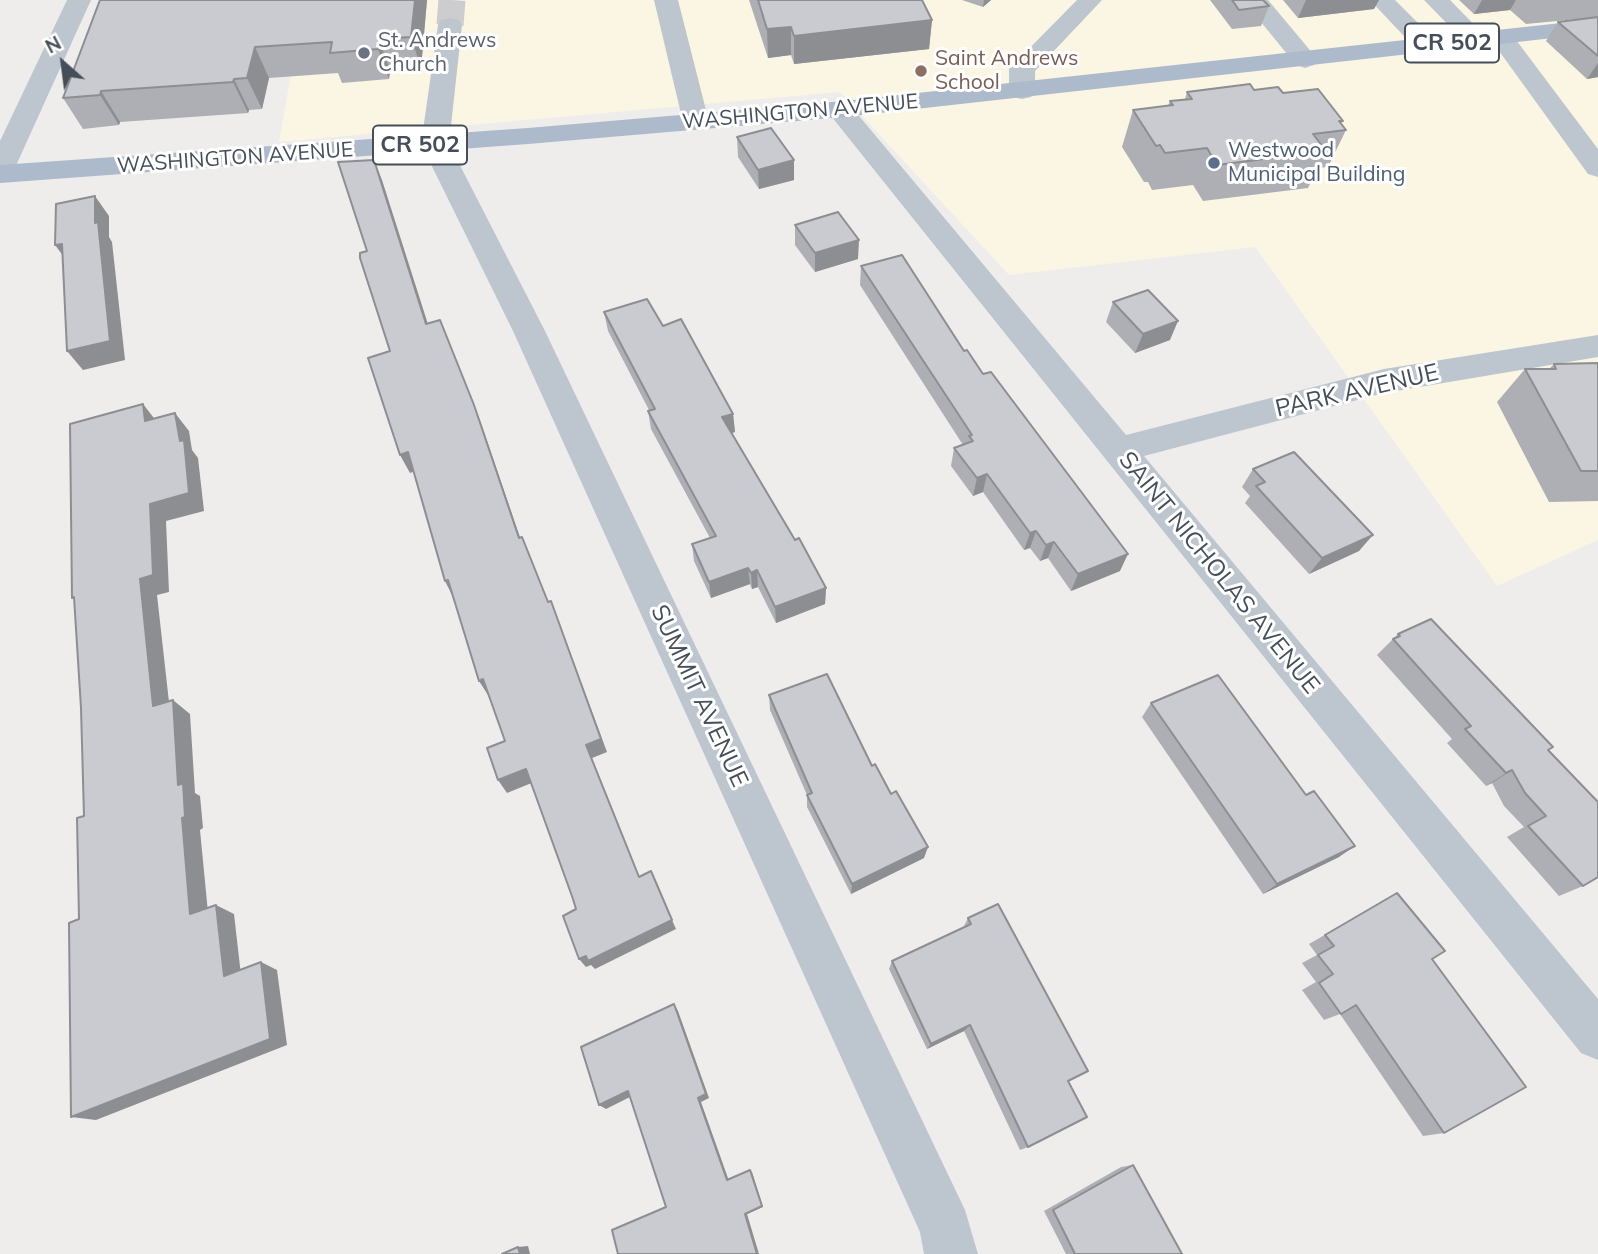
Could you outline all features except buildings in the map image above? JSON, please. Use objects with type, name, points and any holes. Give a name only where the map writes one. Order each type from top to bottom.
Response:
[{"type":"main road","name":"WASHINGTON AVENUE","points":[[0,172],[435,144],[840,110],[1305,61],[1598,26]]},
{"type":"street","points":[[0,172],[79,0]]},
{"type":"street","points":[[666,0],[696,122]]},
{"type":"street","points":[[1022,91],[1022,69],[1090,0]]},
{"type":"street","points":[[1255,0],[1305,61]]},
{"type":"street","points":[[1382,0],[1427,46]]},
{"type":"street","points":[[1436,0],[1489,39],[1598,168]]},
{"type":"street","points":[[435,144],[450,25]]},
{"type":"street","name":"SAINT NICHOLAS AVENUE","points":[[840,110],[1598,1036]]},
{"type":"street","name":"SUMMIT AVENUE","points":[[435,144],[529,331],[900,1128],[946,1229],[951,1254]]},
{"type":"street","name":"PARK AVENUE","points":[[1118,450],[1384,381],[1598,346]]},
{"type":"shaded area","points":[[304,0],[1598,0],[1598,540],[1497,586],[1255,247],[1009,275],[840,92],[279,142]]},
{"type":"tunnel","points":[[450,25],[452,0]]},
{"type":"place","name":"St. Andrews Church","points":[[364,53]]},
{"type":"place","name":"Saint Andrews School","points":[[921,71]]},
{"type":"place","name":"Westwood Municipal Building","points":[[1214,163]]}]
